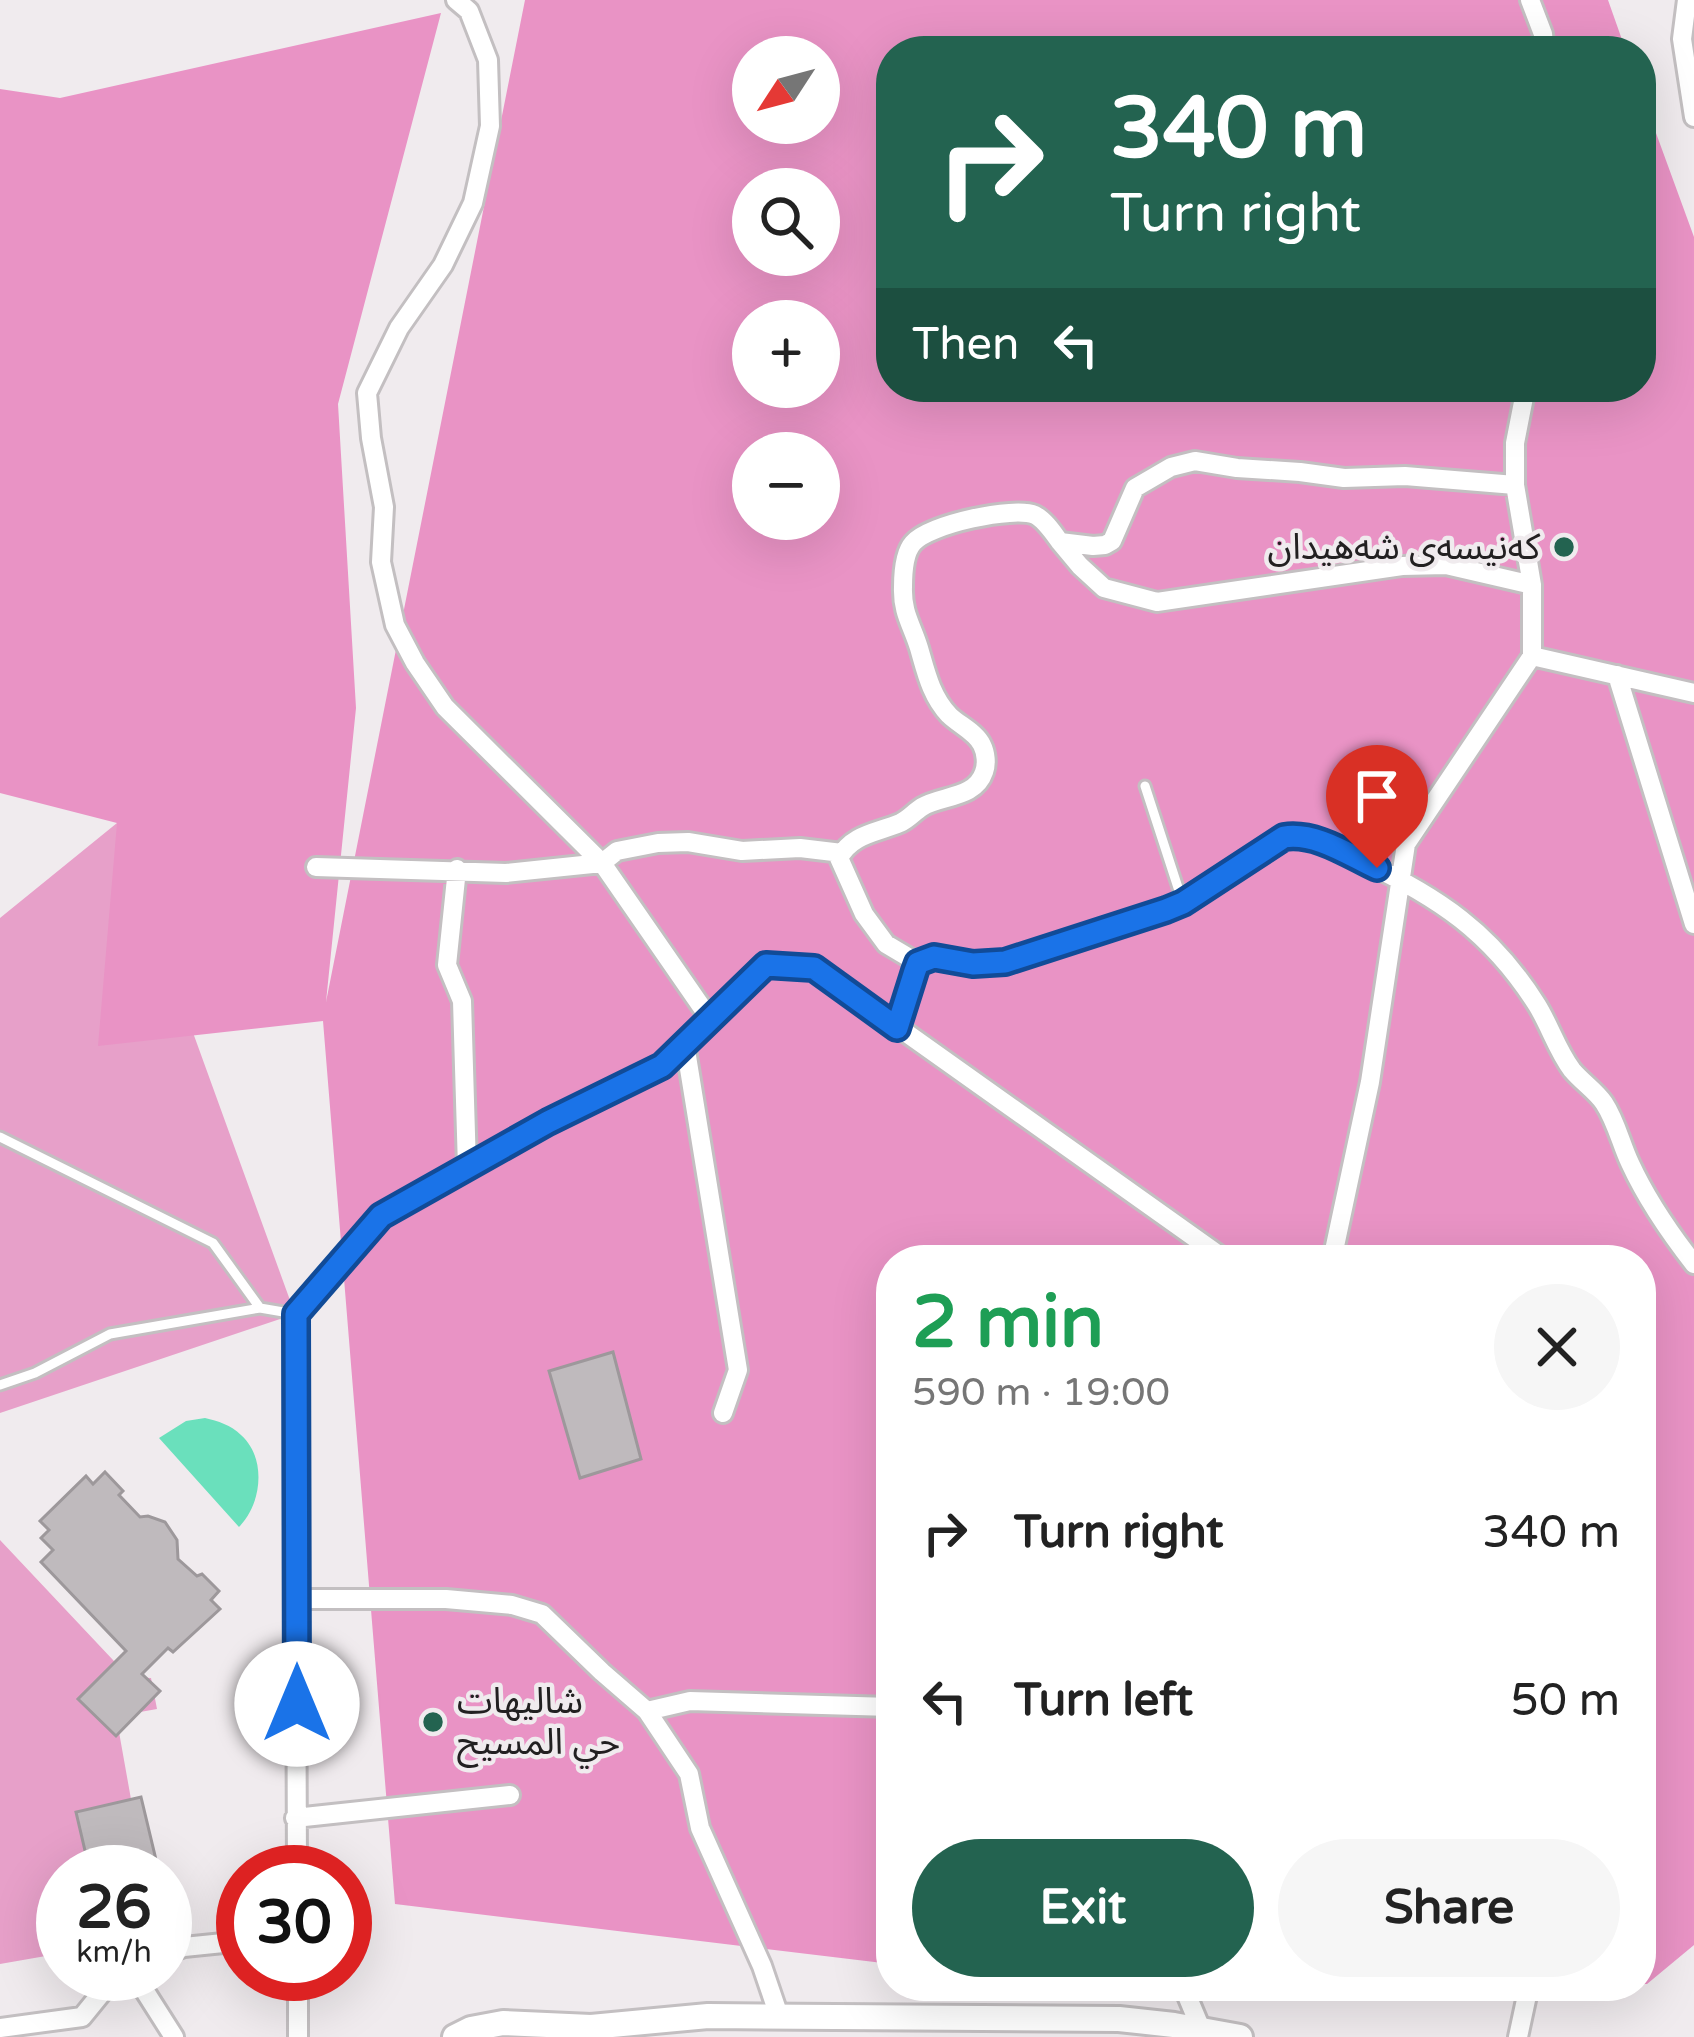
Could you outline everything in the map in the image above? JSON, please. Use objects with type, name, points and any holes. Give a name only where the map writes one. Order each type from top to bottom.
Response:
[{"type":"street","points":[[456,0],[470,10],[488,60],[490,126],[473,202],[443,265],[399,328],[367,393],[384,507],[381,562],[394,625],[445,707],[602,863],[710,1019]]},
{"type":"street","points":[[1530,0],[1543,36]]},
{"type":"street","points":[[1687,0],[1682,39],[1694,117]]},
{"type":"street","points":[[1335,1245],[1370,1082],[1406,844],[1532,656],[1532,585],[1515,485],[1515,443],[1523,402]]},
{"type":"street","points":[[1060,542],[1094,546],[1112,541],[1135,488],[1171,467],[1195,460],[1344,478],[1406,476],[1515,485]]},
{"type":"street","points":[[918,963],[886,944],[864,914],[839,858],[860,836],[959,795],[978,782],[986,767],[977,737],[935,697],[905,616],[903,575],[912,544],[932,530],[991,513],[1037,516],[1105,588],[1157,602],[1402,566],[1446,566],[1532,585]]},
{"type":"street","points":[[1532,656],[1694,693]]},
{"type":"street","points":[[1617,675],[1694,924]]},
{"type":"street","points":[[918,963],[934,957],[973,964],[1005,962],[1059,946],[1183,903],[1284,837],[1313,839],[1402,879],[1463,918],[1520,982],[1573,1071],[1604,1102],[1656,1213],[1694,1264]]},
{"type":"street","points":[[316,867],[506,873],[602,863],[617,851],[640,845],[688,842],[742,850],[800,848],[842,853]]},
{"type":"street","points":[[457,869],[447,965],[462,1000],[467,1167]]},
{"type":"street","points":[[897,1028],[918,963]]},
{"type":"street","points":[[296,1845],[296,1314],[381,1216],[548,1122],[662,1066],[766,965],[814,968],[1205,1245]]},
{"type":"street","points":[[685,1044],[738,1370],[723,1413]]},
{"type":"street","points":[[296,1599],[446,1599],[512,1605],[542,1614],[647,1711],[689,1774],[700,1828],[762,1966],[779,2016]]},
{"type":"street","points":[[647,1711],[690,1701],[876,1707]]},
{"type":"street","points":[[296,1818],[510,1795]]},
{"type":"street","points":[[0,2028],[82,2017],[95,2001]]},
{"type":"street","points":[[151,2001],[174,2037]]},
{"type":"street","points":[[298,2001],[298,2037]]},
{"type":"street","points":[[1189,2001],[1201,2030]]},
{"type":"street","points":[[1519,2037],[1526,2001]]},
{"type":"street","points":[[454,2037],[503,2023],[591,2026],[779,2016],[1119,2019],[1240,2037]]},
{"type":"lane","points":[[1145,786],[1183,903]]},
{"type":"lane","points":[[0,1137],[213,1243],[260,1308]]},
{"type":"lane","points":[[0,1384],[35,1373],[110,1334],[260,1308],[296,1314]]},
{"type":"shaded area","points":[[525,0],[1608,0],[1621,36],[876,36],[876,402],[1656,402],[1656,133],[1694,237],[1694,1945],[1656,1977],[1656,1245],[876,1245],[876,1962],[395,1904],[323,1021],[98,1046],[117,823],[0,793],[0,89],[60,98],[441,13],[338,404],[356,708],[326,1002]]},
{"type":"shaded area","points":[[117,823],[295,1314],[0,1413],[0,918]]},
{"type":"shaded area","points":[[205,1418],[237,1432],[255,1456],[257,1494],[239,1527],[159,1438],[186,1421]]},
{"type":"shaded area","points":[[0,1540],[129,1677],[151,1678],[157,1709],[129,1714],[119,1732],[139,1845],[36,1845],[36,1958],[0,1964]]},
{"type":"building","points":[[613,1352],[641,1459],[580,1478],[549,1371]]},
{"type":"building","points":[[105,1472],[140,1517],[165,1522],[177,1540],[178,1559],[219,1591],[211,1600],[220,1609],[142,1674],[160,1691],[116,1736],[78,1699],[126,1651],[41,1562],[53,1550],[41,1538],[49,1530],[40,1521],[86,1476],[93,1484]]},
{"type":"building","points":[[141,1797],[152,1845],[84,1845],[76,1812]]},
{"type":"place","name":"کەنیسەی شەهیدان","points":[[1564,547]]},
{"type":"place","name":"شاليهات حي المسيح","points":[[433,1722]]},
{"type":"route","points":[[297,1704],[296,1314],[381,1216],[548,1122],[662,1066],[766,965],[814,968],[897,1028],[918,963],[925,959],[1005,962],[1154,914],[1183,903],[1284,837],[1313,839],[1377,868]]}]
